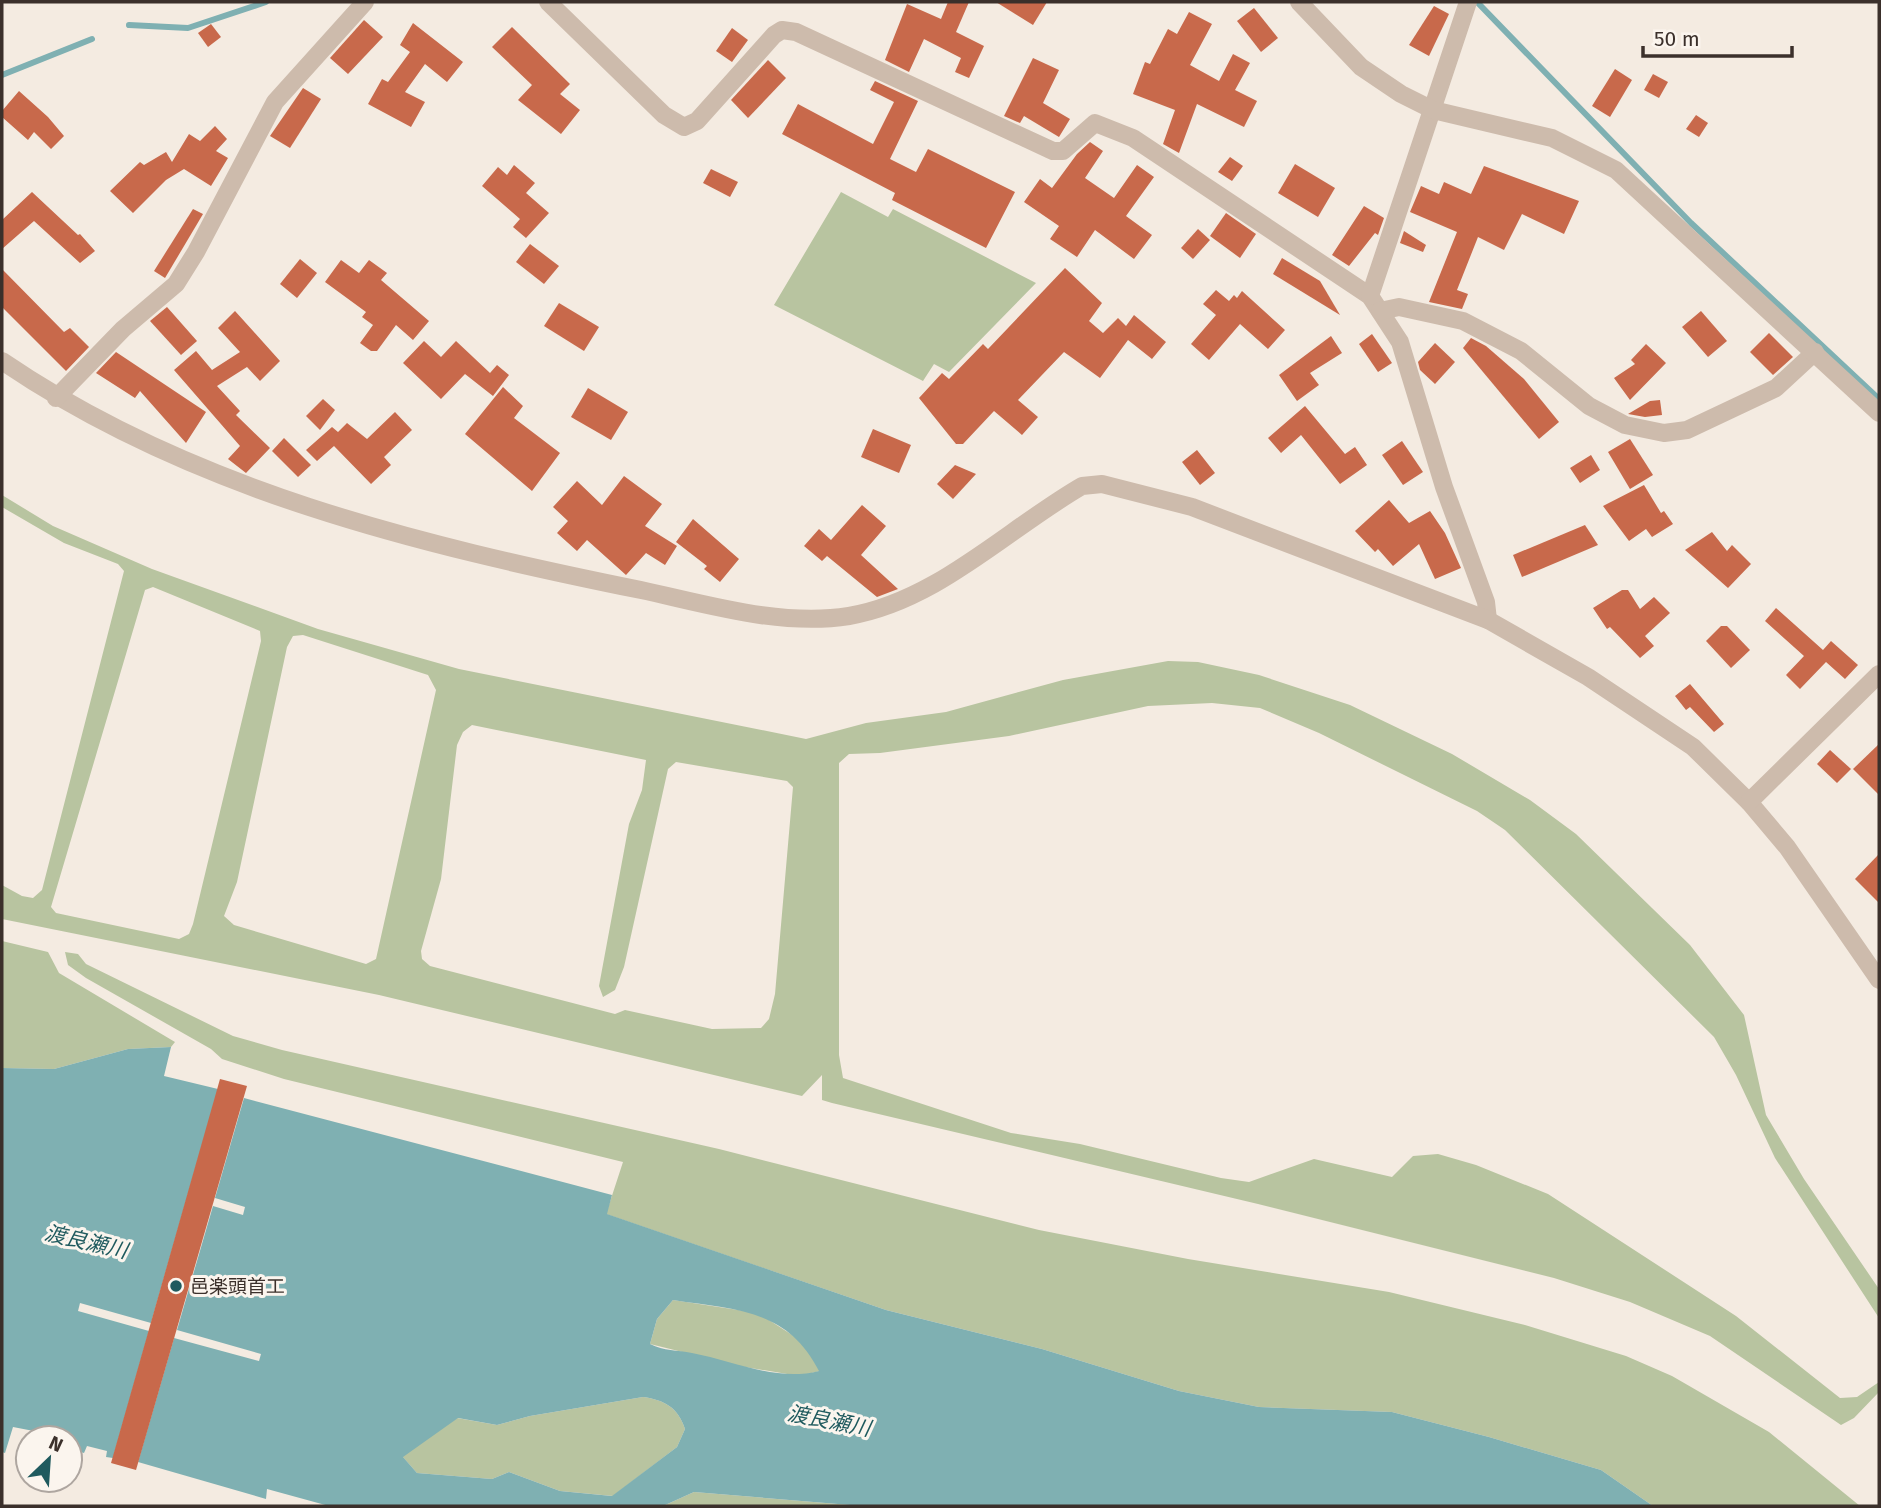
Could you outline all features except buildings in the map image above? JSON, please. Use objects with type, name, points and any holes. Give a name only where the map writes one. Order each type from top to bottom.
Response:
[{"type":"street","points":[[57,398],[123,329],[176,284],[196,253],[275,102],[365,2]]},
{"type":"street","points":[[548,2],[664,115],[684,127],[696,121],[774,35],[782,30],[796,32],[1053,151],[1063,151],[1095,123],[1133,138],[1375,303],[1400,342],[1444,487],[1486,603],[1488,620]]},
{"type":"street","points":[[1298,2],[1361,67],[1433,110],[1552,138],[1616,170],[1879,413]]},
{"type":"street","points":[[1375,303],[1468,2]]},
{"type":"street","points":[[1375,303],[1463,321],[1521,351],[1589,407],[1625,425],[1664,433],[1686,430],[1776,388],[1815,352]]},
{"type":"street","points":[[2,361],[57,398],[147,444],[288,502],[552,572],[755,612],[823,618],[847,616],[899,603],[1082,486],[1102,484],[1192,506],[1488,620],[1588,677],[1693,747],[1749,802],[1787,847],[1879,980]]},
{"type":"street","points":[[1749,802],[1879,674]]},
{"type":"green space","points":[[841,192],[888,217],[893,209],[1036,283],[949,372],[934,364],[923,381],[774,305]]},
{"type":"green space","points":[[2,495],[53,526],[152,569],[318,629],[459,669],[806,739],[866,723],[946,712],[1063,680],[1168,661],[1198,662],[1259,675],[1350,705],[1452,754],[1530,800],[1576,834],[1690,945],[1744,1015],[1766,1115],[1804,1179],[1879,1289],[1879,1318],[1775,1158],[1736,1075],[1714,1037],[1505,830],[1477,811],[1319,733],[1260,708],[1212,703],[1148,706],[1009,736],[880,753],[849,754],[839,763],[839,1055],[843,1078],[1011,1133],[1080,1144],[1221,1178],[1249,1182],[1314,1159],[1392,1177],[1413,1156],[1438,1154],[1476,1165],[1548,1194],[1736,1316],[1840,1398],[1857,1397],[1879,1382],[1879,1392],[1854,1418],[1841,1425],[1710,1336],[1630,1302],[1554,1278],[1258,1204],[832,1103],[822,1100],[822,1075],[802,1096],[379,995],[2,919],[2,885],[22,896],[33,898],[42,890],[124,571],[118,564],[64,543],[2,507]],"holes":[[[153,587],[260,631],[261,641],[193,924],[189,934],[179,939],[56,913],[51,907],[145,590]],[[303,635],[428,675],[436,690],[376,959],[366,964],[234,925],[224,916],[237,882],[287,647],[293,636]],[[472,725],[646,760],[642,790],[629,824],[599,986],[603,997],[615,990],[624,967],[668,769],[676,762],[787,781],[793,787],[775,994],[769,1019],[761,1028],[712,1029],[625,1010],[615,1014],[430,966],[422,959],[421,951],[441,879],[457,745],[463,732]]]},
{"type":"green space","points":[[2,941],[48,952],[59,973],[175,1042],[171,1047],[128,1049],[54,1069],[2,1068]]},
{"type":"green space","points":[[65,952],[78,954],[86,964],[233,1036],[282,1050],[719,1149],[1039,1230],[1188,1259],[1389,1292],[1525,1325],[1626,1356],[1672,1376],[1769,1432],[1860,1506],[1653,1506],[1601,1470],[1392,1412],[1259,1407],[1179,1391],[1042,1349],[886,1310],[606,1214],[623,1162],[284,1079],[222,1059],[211,1049],[86,978],[68,965]]},
{"type":"green space","points":[[673,1300],[758,1313],[803,1342],[820,1371],[799,1376],[739,1366],[650,1344],[657,1319]]},
{"type":"green space","points":[[643,1397],[669,1406],[678,1415],[685,1429],[677,1447],[613,1496],[560,1491],[509,1472],[492,1479],[417,1473],[402,1456],[457,1418],[497,1425],[530,1416]]},
{"type":"green space","points":[[694,1492],[862,1506],[663,1506]]},
{"type":"water","name":"渡良瀬川","points":[[171,1047],[164,1076],[218,1089],[151,1323],[80,1303],[78,1311],[149,1331],[113,1458],[106,1457],[107,1451],[87,1446],[84,1453],[84,1424],[14,1424],[5,1453],[2,1452],[2,1068],[54,1069],[128,1049]]},
{"type":"water","name":"渡良瀬川","points":[[244,1098],[612,1195],[607,1214],[886,1310],[1042,1349],[1179,1391],[1259,1407],[1392,1412],[1601,1470],[1653,1506],[862,1506],[694,1492],[663,1506],[329,1506],[267,1489],[266,1499],[138,1462],[174,1338],[259,1361],[261,1354],[177,1330],[213,1206],[243,1215],[245,1207],[215,1198]],"holes":[[[673,1300],[738,1310],[775,1323],[806,1350],[819,1371],[803,1374],[771,1372],[650,1344],[657,1319]],[[643,1397],[669,1406],[678,1415],[685,1429],[677,1447],[612,1496],[560,1491],[509,1472],[492,1479],[417,1473],[403,1457],[458,1418],[497,1425],[530,1416]]]},
{"type":"waterway","points":[[129,25],[188,28],[266,2]]},
{"type":"waterway","points":[[1477,2],[1691,223],[1879,399]]},
{"type":"waterway","points":[[2,75],[92,39]]},
{"type":"place","name":"邑楽頭首工","points":[[176,1286]]}]
